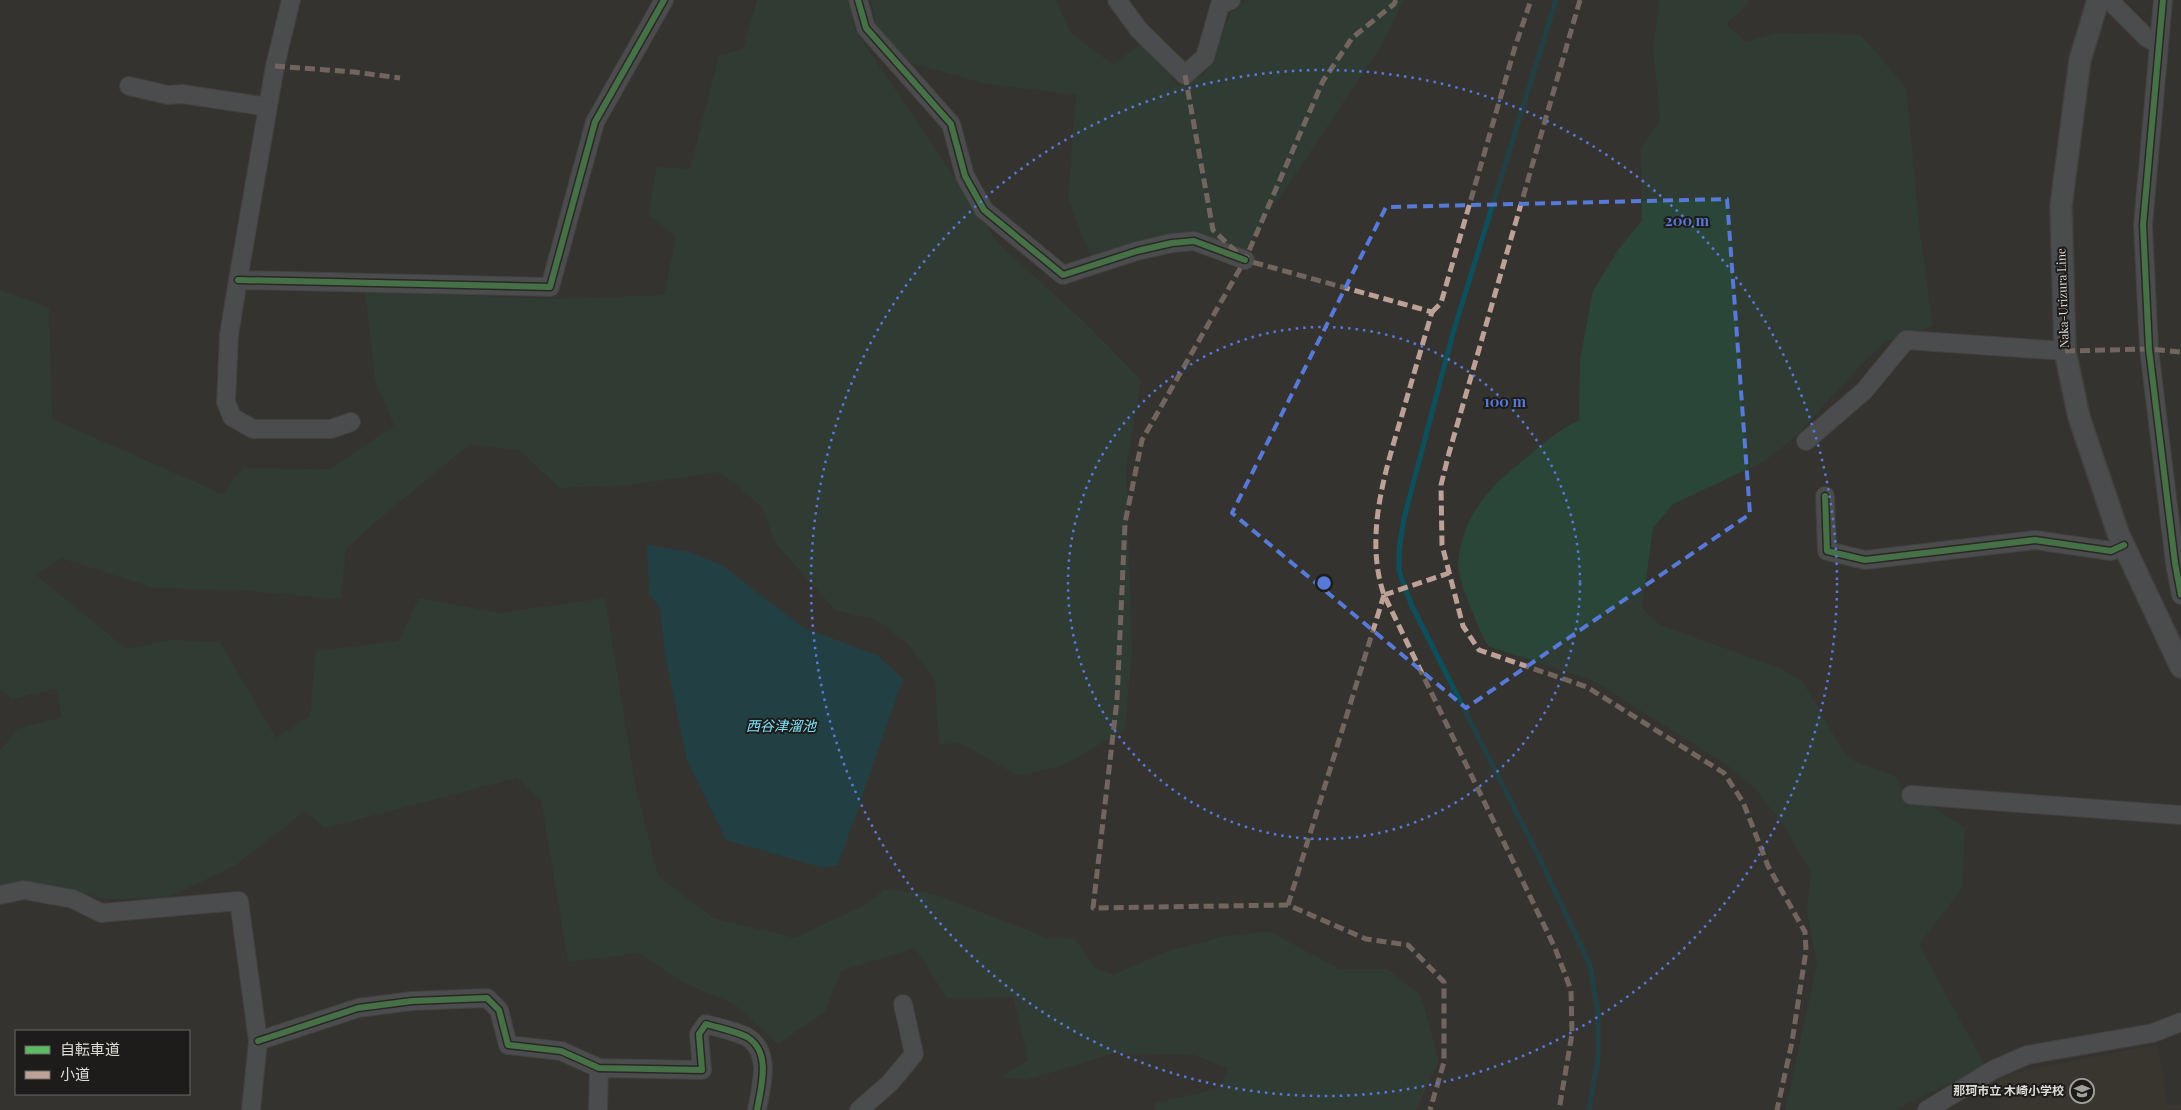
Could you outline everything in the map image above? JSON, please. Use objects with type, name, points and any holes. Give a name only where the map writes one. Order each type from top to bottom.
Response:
[{"type":"main road","name":"Naka-Urizura Line","points":[[2098,0],[2080,60],[2061,206],[2064,351],[2079,417],[2124,545],[2181,667]]},
{"type":"street","points":[[291,0],[275,66],[229,335],[226,402],[232,417],[253,430],[331,429],[351,422]]},
{"type":"street","points":[[238,280],[550,287],[595,122],[608,95],[664,0]]},
{"type":"street","points":[[858,0],[866,28],[951,124],[965,176],[984,210],[1063,275],[1137,251],[1194,240],[1244,260]]},
{"type":"street","points":[[1117,0],[1138,30],[1185,75],[1205,57],[1220,6],[1231,0]]},
{"type":"street","points":[[2109,0],[2147,38],[2158,43]]},
{"type":"street","points":[[2163,0],[2143,225],[2149,350],[2181,593]]},
{"type":"street","points":[[129,86],[168,95],[182,94],[268,107]]},
{"type":"street","points":[[1806,441],[1864,391],[1906,340],[2064,351]]},
{"type":"street","points":[[1825,496],[1827,551],[1865,560],[2035,540],[2111,551],[2124,545]]},
{"type":"street","points":[[1911,795],[2181,815]]},
{"type":"street","points":[[0,895],[24,890],[73,899],[101,913],[239,901],[258,1041],[251,1110]]},
{"type":"street","points":[[258,1041],[358,1008],[412,1001],[487,998],[499,1010],[508,1045],[561,1051],[599,1068],[702,1070],[699,1034],[706,1024],[746,1036],[754,1042],[764,1065],[758,1110]]},
{"type":"street","points":[[860,1110],[890,1083],[914,1054],[903,1004]]},
{"type":"street","points":[[1927,1110],[1993,1070],[2027,1055],[2153,1033],[2181,1022]]},
{"type":"street","points":[[598,1110],[599,1068]]},
{"type":"highlighted area","points":[[1727,199],[1750,514],[1466,708],[1232,513],[1386,207]]},
{"type":"shaded area","name":"那珂市立 木崎小学校","points":[[2158,1044],[2167,1105],[2181,1105],[2181,1110],[2000,1110],[1999,1076]]},
{"type":"green space","points":[[757,0],[847,0],[855,30],[999,244],[1082,320],[1141,380],[1126,467],[1132,650],[1125,730],[1061,766],[1018,776],[961,743],[939,744],[935,680],[906,642],[875,620],[835,610],[776,544],[761,506],[720,472],[629,485],[560,488],[520,451],[470,444],[374,523],[346,549],[341,599],[238,590],[154,588],[61,558],[36,575],[126,649],[171,640],[220,642],[276,738],[310,716],[316,651],[398,641],[419,598],[500,613],[605,598],[635,784],[658,876],[713,918],[795,938],[865,905],[884,890],[932,893],[1047,938],[1075,939],[1095,968],[1114,975],[1165,952],[1221,937],[1268,931],[1340,969],[1387,969],[1421,996],[1439,1061],[1416,1110],[1155,1110],[1156,1103],[1220,1088],[1228,1068],[1194,1055],[1114,1053],[1027,1080],[1001,1077],[1028,1060],[1013,997],[947,998],[915,948],[841,971],[825,1012],[778,1044],[734,1004],[678,980],[640,953],[568,962],[541,800],[517,778],[325,828],[305,811],[236,865],[167,898],[108,899],[28,881],[0,886],[0,751],[17,729],[62,717],[56,689],[12,699],[0,689],[0,290],[49,308],[52,419],[222,494],[243,468],[331,469],[394,425],[375,379],[365,292],[558,299],[664,295],[676,237],[648,214],[657,167],[690,169],[719,55],[743,49]]},
{"type":"green space","points":[[871,0],[1055,0],[1071,33],[1112,64],[1142,44],[1179,86],[1205,73],[1231,13],[1249,0],[1404,0],[1383,43],[1243,252],[1190,235],[1090,255],[1068,200],[1076,95],[983,83],[900,60],[878,34]]},
{"type":"green space","points":[[1660,0],[1749,0],[1748,4],[1726,24],[1746,42],[1776,33],[1861,35],[1906,88],[1920,233],[1933,326],[1887,341],[1859,367],[1794,438],[1765,461],[1673,504],[1653,528],[1642,608],[1660,625],[1782,669],[1802,681],[1843,751],[1856,762],[1897,777],[1903,792],[1933,807],[1965,828],[1962,888],[1919,945],[1985,1066],[1895,1110],[1785,1110],[1817,964],[1807,912],[1811,871],[1780,821],[1755,788],[1727,765],[1594,681],[1488,646],[1461,581],[1458,564],[1461,547],[1465,531],[1480,503],[1501,479],[1551,437],[1579,421],[1580,360],[1593,291],[1616,253],[1642,220],[1641,148],[1660,121],[1653,46]]},
{"type":"water","name":"西谷津溜池","points":[[647,545],[690,552],[723,566],[804,628],[877,655],[903,679],[838,865],[824,868],[726,840],[687,760],[665,656],[660,608],[649,594]]},
{"type":"waterway","points":[[1556,0],[1453,333],[1404,518],[1399,550],[1399,571],[1411,604],[1538,855],[1590,965],[1598,1013],[1598,1059],[1589,1110]]},
{"type":"marked path","points":[[1396,0],[1394,4],[1352,38],[1323,81],[1245,260],[1142,440],[1125,523],[1117,700],[1093,908],[1288,905],[1366,939],[1408,945],[1444,982],[1444,1062],[1430,1110]]},
{"type":"marked path","points":[[1432,312],[1441,303],[1515,47],[1531,0]]},
{"type":"marked path","points":[[1580,0],[1449,453],[1441,485],[1442,545],[1463,626],[1479,650],[1587,687],[1724,773],[1743,802],[1768,866],[1805,932],[1806,951],[1792,1042],[1777,1110]]},
{"type":"marked path","points":[[275,66],[354,72],[400,78]]},
{"type":"marked path","points":[[1185,75],[1213,230],[1245,260],[1432,312],[1389,459],[1379,504],[1376,527],[1378,573],[1384,595],[1555,948],[1571,990],[1572,1034],[1559,1110]]},
{"type":"marked path","points":[[2065,351],[2149,349],[2181,352]]},
{"type":"marked path","points":[[1384,595],[1449,573]]},
{"type":"marked path","points":[[1288,905],[1384,595]]},
{"type":"cycle path","points":[[238,280],[550,287],[595,122],[664,0]]},
{"type":"cycle path","points":[[858,0],[866,28],[951,124],[965,176],[984,210],[1063,275],[1137,251],[1172,243],[1194,241],[1245,260]]},
{"type":"cycle path","points":[[2163,0],[2143,225],[2149,349],[2175,563],[2181,595]]},
{"type":"cycle path","points":[[1825,496],[1827,551],[1865,560],[2035,540],[2111,551],[2124,545]]},
{"type":"cycle path","points":[[258,1041],[358,1008],[412,1001],[487,998],[499,1010],[508,1045],[561,1051],[599,1068],[702,1070],[699,1034],[706,1024],[747,1037],[760,1052],[763,1070],[757,1110]]},
{"type":"place","name":"那珂市立 木崎小学校","points":[[2082,1091]]}]
